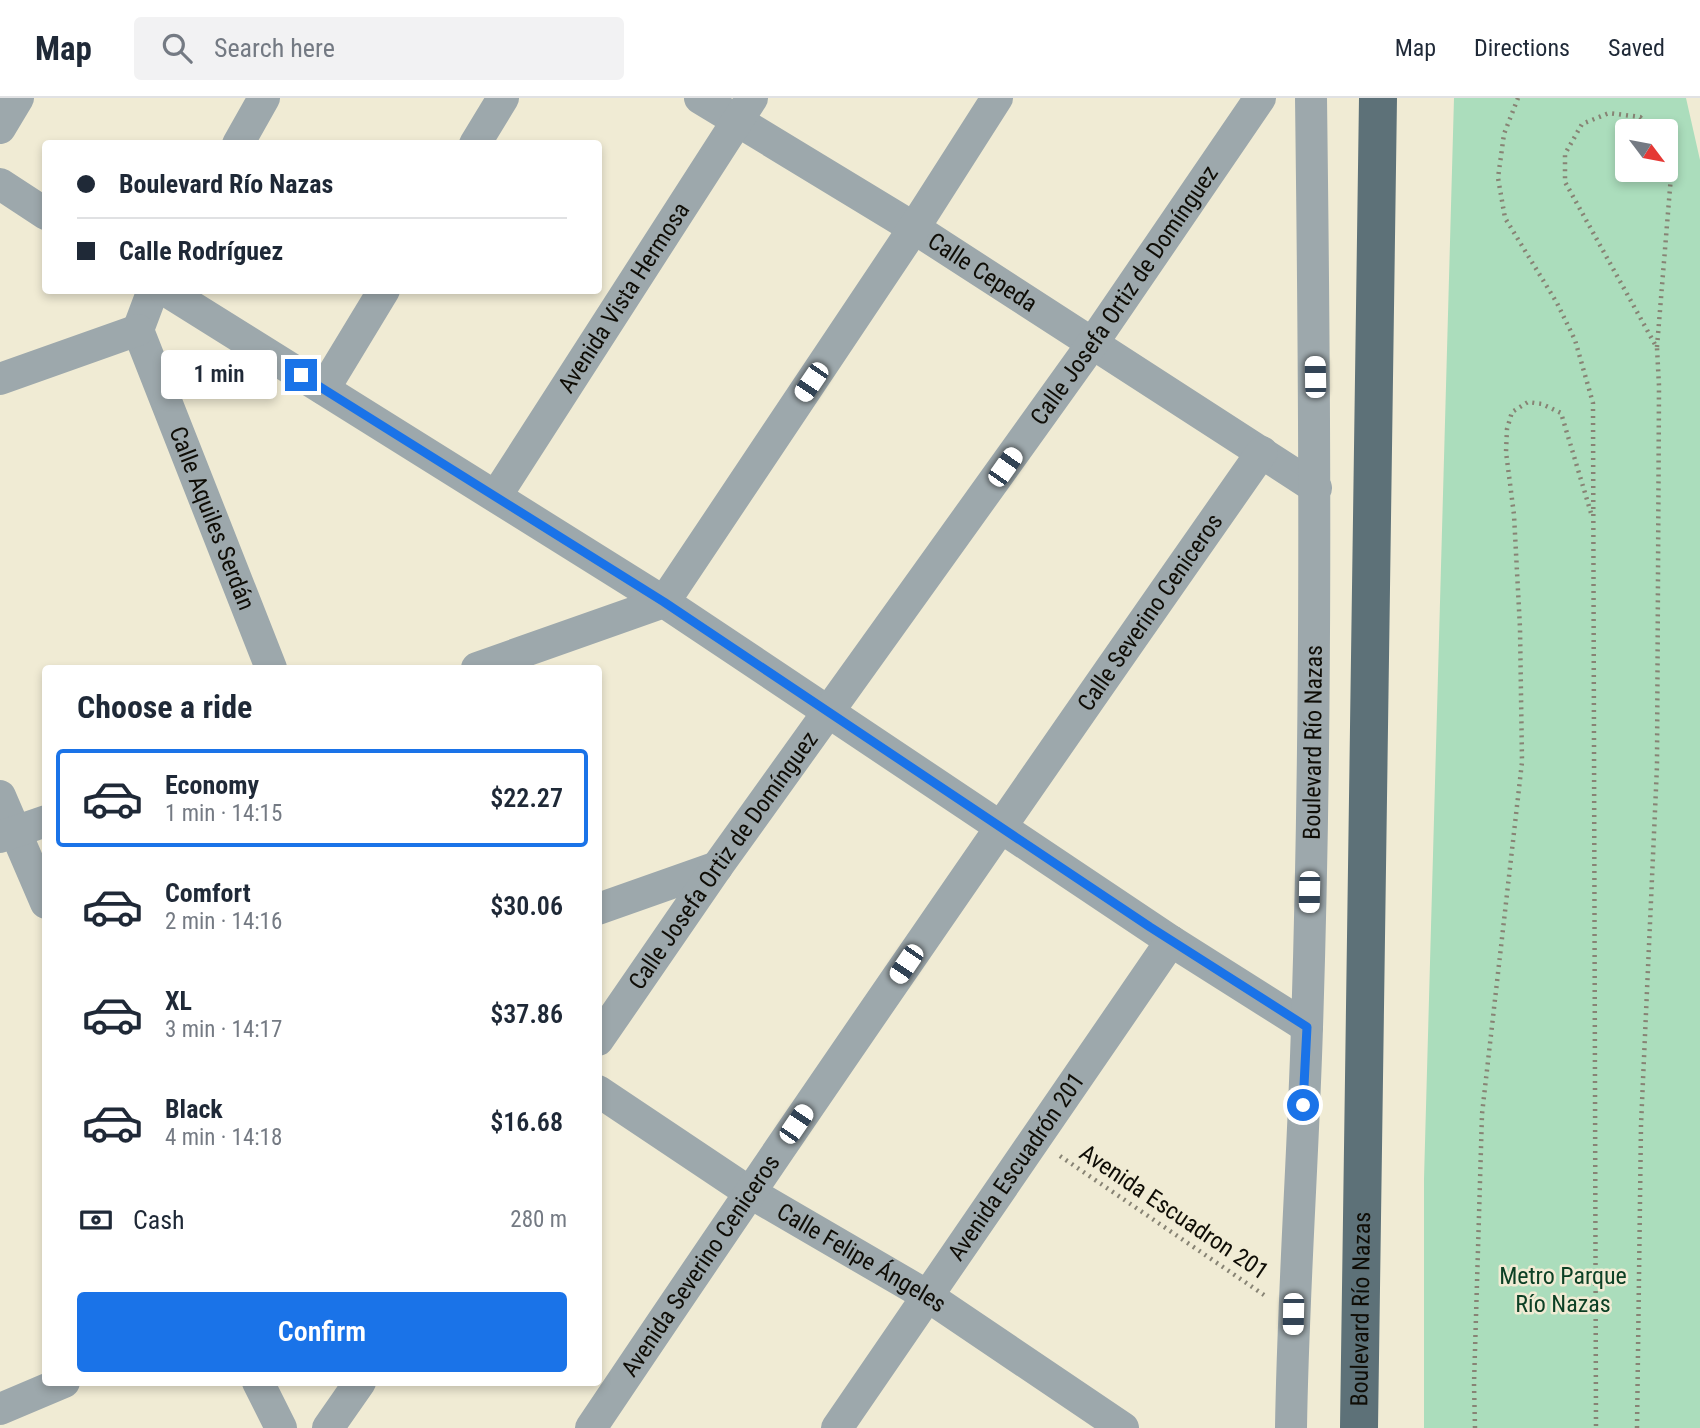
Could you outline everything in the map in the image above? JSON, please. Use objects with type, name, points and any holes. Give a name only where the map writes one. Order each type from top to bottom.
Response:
[{"type":"main road","name":"Boulevard Río Nazas","points":[[1359,1428],[1378,98]]},
{"type":"street","points":[[0,128],[18,98]]},
{"type":"street","points":[[239,140],[264,98]]},
{"type":"street","points":[[477,140],[503,98]]},
{"type":"street","name":"Calle Cepeda","points":[[700,98],[745,110],[914,228],[1262,452]]},
{"type":"street","points":[[486,665],[664,602],[914,228],[997,98]]},
{"type":"street","name":"Calle Josefa Ortiz de Domínguez","points":[[602,1034],[717,867],[1093,344],[1260,98]]},
{"type":"street","name":"Boulevard Río Nazas","points":[[1291,1428],[1293,1314],[1307,1027],[1316,488],[1311,98]]},
{"type":"street","name":"Avenida Vista Hermosa","points":[[496,496],[745,110]]},
{"type":"street","points":[[0,184],[42,211]]},
{"type":"street","points":[[0,379],[138,330],[152,294]]},
{"type":"street","points":[[171,294],[664,602],[1171,941],[1307,1027]]},
{"type":"street","points":[[324,389],[382,294]]},
{"type":"street","name":"Calle Aquiles Serdán","points":[[138,330],[270,665]]},
{"type":"street","points":[[1262,452],[1316,488]]},
{"type":"street","name":"Calle Severino Ceniceros","points":[[1000,827],[1262,452]]},
{"type":"street","points":[[0,796],[8,834],[42,895]]},
{"type":"street","points":[[8,834],[42,822]]},
{"type":"street","name":"Avenida Severino Ceniceros","points":[[591,1428],[749,1192],[1000,827]]},
{"type":"street","points":[[602,908],[717,867]]},
{"type":"street","name":"Avenida Escuadrón 201","points":[[837,1428],[1171,941]]},
{"type":"street","name":"Calle Felipe Ángeles","points":[[602,1094],[749,1192],[926,1295],[1123,1428]]},
{"type":"street","points":[[0,1409],[55,1386]]},
{"type":"street","points":[[260,1386],[281,1428]]},
{"type":"street","points":[[328,1428],[357,1386]]},
{"type":"path","points":[[1518,98],[1504,134],[1498,178],[1505,218],[1575,340],[1593,403],[1596,1428]]},
{"type":"path","points":[[1642,119],[1609,113],[1582,124],[1564,154],[1565,182],[1657,348]]},
{"type":"path","points":[[1637,1428],[1641,1125],[1657,766],[1657,348],[1671,182]]},
{"type":"path","points":[[1475,1428],[1482,1114],[1522,762],[1520,628],[1514,515],[1506,452],[1507,429],[1512,412],[1528,402],[1542,404],[1561,413],[1594,520]]},
{"type":"path","name":"Avenida Escuadron 201","points":[[1036,1139],[1293,1314]]},
{"type":"green space","name":"Metro Parque Río Nazas","points":[[1454,98],[1686,98],[1700,160],[1700,1428],[1424,1428],[1424,1179]]},
{"type":"route","points":[[301,375],[664,602],[1150,927],[1307,1027],[1303,1105]]}]
